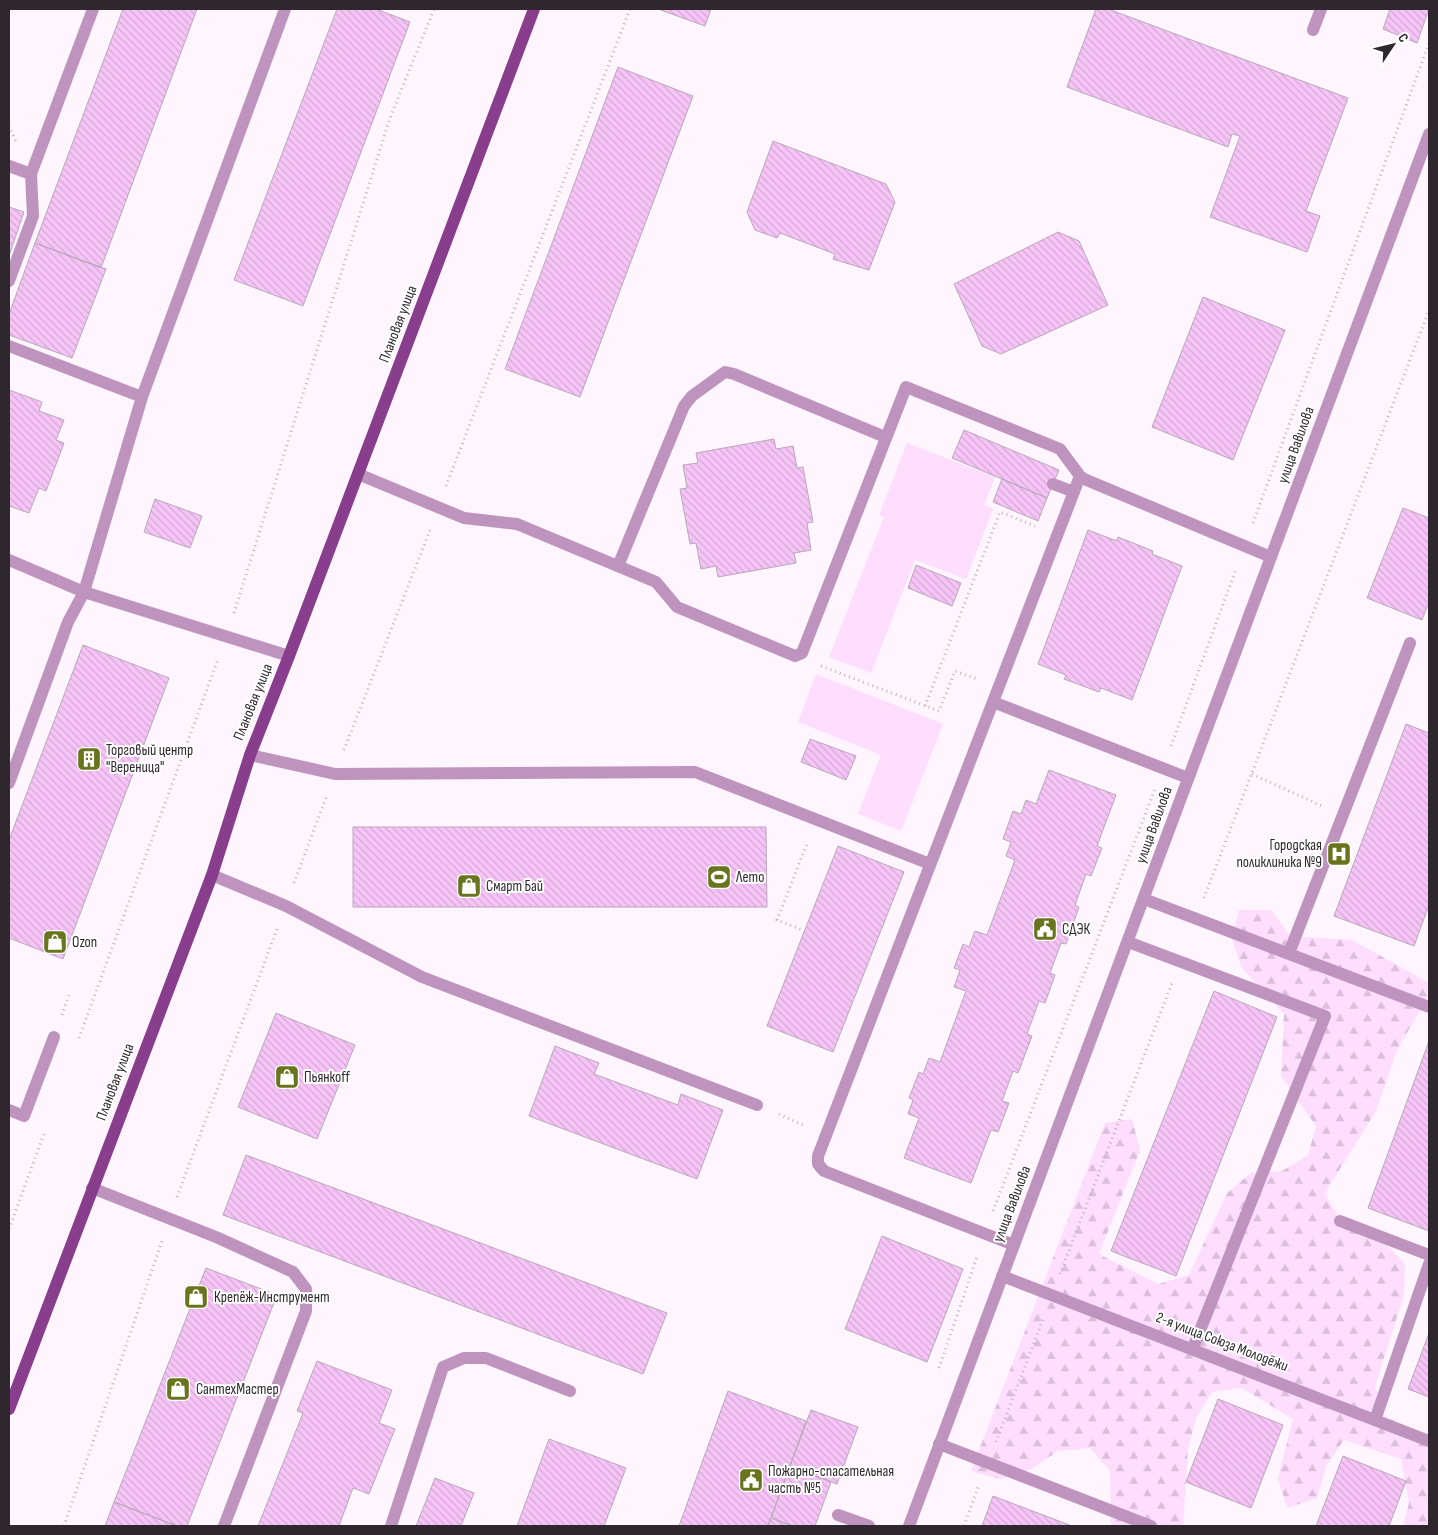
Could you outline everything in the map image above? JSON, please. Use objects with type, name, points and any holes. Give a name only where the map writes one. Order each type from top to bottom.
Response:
[{"type":"main road","name":"Плановая улица","points":[[9,1409],[212,874],[250,755],[534,9]]},
{"type":"street","points":[[9,281],[34,216],[31,174],[93,9]]},
{"type":"street","points":[[9,783],[68,622],[84,592],[142,397],[284,9]]},
{"type":"street","points":[[1313,30],[1321,9]]},
{"type":"street","name":"улица Вавилова","points":[[909,1526],[1429,134]]},
{"type":"street","points":[[9,166],[31,174]]},
{"type":"street","points":[[9,346],[142,397]]},
{"type":"street","points":[[618,566],[684,406],[692,396],[724,372],[734,374],[885,437]]},
{"type":"street","points":[[358,474],[464,518],[517,524],[658,583],[677,607],[798,656],[802,654],[904,389],[909,387],[1060,450],[1080,476],[1271,557]]},
{"type":"street","points":[[1014,1245],[824,1171],[818,1164],[818,1156],[1080,476]]},
{"type":"street","points":[[1053,484],[1074,492]]},
{"type":"street","points":[[9,560],[84,592],[227,635],[289,656]]},
{"type":"street","points":[[1289,953],[1410,643]]},
{"type":"street","points":[[993,702],[1188,778]]},
{"type":"street","points":[[250,755],[335,774],[695,772],[930,864]]},
{"type":"street","points":[[212,874],[286,906],[422,977],[757,1105]]},
{"type":"street","points":[[1144,899],[1429,1006]]},
{"type":"street","points":[[1128,942],[1325,1016],[1192,1348]]},
{"type":"street","points":[[9,1110],[24,1116],[54,1036]]},
{"type":"street","points":[[92,1188],[216,1238],[293,1272],[306,1289],[306,1311],[224,1526]]},
{"type":"street","points":[[1340,1221],[1429,1255]]},
{"type":"street","points":[[1375,1420],[1429,1264]]},
{"type":"street","name":"2-я улица Союза Молодёжи","points":[[1002,1276],[1429,1441]]},
{"type":"street","points":[[391,1526],[443,1367],[464,1358],[486,1358],[570,1391]]},
{"type":"street","points":[[939,1444],[1151,1526]]},
{"type":"street","points":[[838,1515],[869,1526]]},
{"type":"path","points":[[78,1042],[227,635],[390,118],[434,9]]},
{"type":"path","points":[[939,1368],[985,1234],[1163,768],[1429,42]]},
{"type":"path","points":[[925,706],[1000,512],[1057,535]]},
{"type":"path","points":[[798,656],[940,711],[956,671],[999,688]]},
{"type":"path","points":[[1252,774],[1342,815]]},
{"type":"path","points":[[804,931],[777,920],[817,820]]},
{"type":"path","points":[[757,1105],[826,1135]]},
{"type":"path","points":[[9,1229],[47,1125]]},
{"type":"green space","points":[[907,443],[995,477],[984,505],[993,509],[966,579],[915,560],[871,673],[829,657],[884,517],[879,515]]},
{"type":"green space","points":[[816,674],[943,724],[901,831],[858,814],[881,755],[798,722]]},
{"type":"green space","points":[[1239,910],[1271,910],[1290,936],[1352,940],[1429,983],[1429,995],[1397,1050],[1376,1111],[1325,1193],[1340,1221],[1381,1239],[1405,1264],[1404,1295],[1375,1386],[1384,1416],[1429,1436],[1429,1526],[1403,1526],[1409,1503],[1401,1459],[1344,1440],[1326,1466],[1317,1498],[1287,1508],[1278,1478],[1293,1419],[1242,1388],[1212,1392],[1196,1418],[1188,1449],[1183,1526],[1111,1526],[1110,1471],[1090,1448],[1058,1451],[1031,1469],[1000,1479],[971,1471],[1105,1123],[1132,1119],[1140,1150],[1099,1254],[1158,1284],[1189,1275],[1227,1193],[1251,1173],[1282,1171],[1308,1155],[1316,1126],[1281,1076],[1284,1014],[1242,968],[1232,939]]},
{"type":"building","points":[[123,9],[197,9],[101,268],[35,243]]},
{"type":"building","points":[[337,9],[376,9],[410,22],[303,306],[234,280]]},
{"type":"building","points":[[658,9],[711,9],[705,26]]},
{"type":"building","points":[[1096,9],[1108,9],[1348,98],[1306,211],[1320,216],[1307,252],[1210,217],[1240,136],[1232,134],[1228,147],[1067,87]]},
{"type":"building","points":[[1390,9],[1429,9],[1417,43],[1383,29]]},
{"type":"building","points":[[618,67],[693,96],[580,397],[505,369]]},
{"type":"building","points":[[773,141],[886,184],[895,202],[869,270],[833,259],[835,254],[780,233],[777,238],[755,230],[747,212]]},
{"type":"building","points":[[9,207],[24,212],[9,256]]},
{"type":"building","points":[[1058,232],[1079,241],[1108,305],[1001,354],[982,346],[954,284]]},
{"type":"building","points":[[35,243],[106,269],[72,358],[9,335],[9,314]]},
{"type":"building","points":[[1203,297],[1285,330],[1233,460],[1152,427]]},
{"type":"building","points":[[9,390],[42,402],[39,411],[64,420],[56,440],[64,443],[46,491],[39,488],[29,513],[9,506]]},
{"type":"building","points":[[964,430],[1059,470],[1047,498],[952,458]]},
{"type":"building","points":[[774,439],[776,449],[793,446],[797,468],[803,467],[813,522],[807,523],[811,550],[794,553],[796,563],[718,577],[716,566],[701,569],[696,543],[690,544],[680,489],[687,488],[683,465],[698,463],[696,453]]},
{"type":"building","points":[[1002,479],[1047,498],[1038,521],[993,502]]},
{"type":"building","points":[[155,499],[202,516],[190,548],[144,532]]},
{"type":"building","points":[[1403,508],[1429,518],[1429,602],[1422,620],[1367,598]]},
{"type":"building","points":[[1088,530],[1117,541],[1118,537],[1153,551],[1152,554],[1182,566],[1132,700],[1101,688],[1099,692],[1064,679],[1066,675],[1038,664]]},
{"type":"building","points":[[916,565],[961,583],[952,606],[908,588]]},
{"type":"building","name":"Торговый центр \"Вереница\"","points":[[83,645],[169,678],[63,959],[9,938],[9,840]]},
{"type":"building","points":[[1406,724],[1429,733],[1429,905],[1414,946],[1334,916]]},
{"type":"building","points":[[810,739],[856,756],[846,780],[801,762]]},
{"type":"building","points":[[1049,770],[1116,795],[1097,846],[1102,848],[1091,876],[1086,874],[1075,905],[1079,907],[1066,944],[1061,943],[1050,973],[1055,975],[1045,1003],[1039,1001],[1027,1034],[1032,1036],[1018,1073],[1013,1071],[1002,1101],[1009,1103],[998,1132],[991,1130],[971,1183],[904,1158],[919,1118],[908,1114],[913,1100],[909,1098],[919,1072],[923,1074],[929,1058],[940,1062],[966,991],[954,987],[960,970],[954,968],[963,944],[969,947],[975,931],[987,935],[1015,860],[1006,856],[1011,842],[1003,839],[1013,811],[1021,814],[1026,800],[1036,804]]},
{"type":"building","points":[[353,827],[766,827],[767,907],[353,907]]},
{"type":"building","points":[[838,846],[904,872],[833,1052],[767,1026]]},
{"type":"building","points":[[1214,991],[1277,1017],[1176,1276],[1111,1251]]},
{"type":"building","points":[[276,1013],[355,1045],[317,1139],[238,1107]]},
{"type":"building","points":[[1429,1041],[1429,1231],[1368,1208]]},
{"type":"building","points":[[555,1046],[599,1063],[594,1074],[678,1105],[681,1094],[723,1110],[697,1179],[529,1116]]},
{"type":"building","points":[[246,1155],[667,1313],[643,1374],[223,1215]]},
{"type":"building","points":[[882,1236],[963,1269],[927,1362],[845,1329]]},
{"type":"building","points":[[206,1268],[277,1295],[187,1526],[177,1526],[114,1502]]},
{"type":"building","points":[[1429,1333],[1429,1397],[1408,1389]]},
{"type":"building","points":[[317,1361],[392,1390],[379,1423],[395,1429],[369,1494],[353,1488],[339,1526],[258,1526],[303,1413],[297,1411]]},
{"type":"building","points":[[728,1391],[806,1421],[790,1466],[768,1526],[679,1526]]},
{"type":"building","points":[[1218,1399],[1283,1425],[1251,1508],[1186,1482]]},
{"type":"building","points":[[811,1410],[858,1427],[837,1484],[790,1466]]},
{"type":"building","points":[[549,1439],[626,1468],[604,1526],[517,1526]]},
{"type":"building","points":[[1343,1456],[1406,1481],[1389,1526],[1316,1526]]},
{"type":"building","points":[[790,1466],[831,1482],[815,1526],[793,1526],[771,1518]]},
{"type":"building","points":[[435,1478],[474,1493],[461,1526],[416,1526]]},
{"type":"building","points":[[993,1496],[1072,1526],[982,1526]]},
{"type":"building","points":[[114,1502],[177,1526],[105,1526]]},
{"type":"building","points":[[771,1518],[793,1526],[768,1526]]},
{"type":"place","name":"Торговый центр \"Вереница\"","points":[[89,759]]},
{"type":"place","name":"Городская поликлиника №9","points":[[1339,854]]},
{"type":"place","name":"Лето","points":[[719,877]]},
{"type":"place","name":"Смарт Бай","points":[[469,886]]},
{"type":"place","name":"СДЭК","points":[[1045,929]]},
{"type":"place","name":"Ozon","points":[[55,942]]},
{"type":"place","name":"Пьянкоff","points":[[287,1077]]},
{"type":"place","name":"Крепёж-Инструмент","points":[[196,1297]]},
{"type":"place","name":"СантехМастер","points":[[178,1389]]},
{"type":"place","name":"Пожарно-спасательная часть №5","points":[[751,1480]]}]
